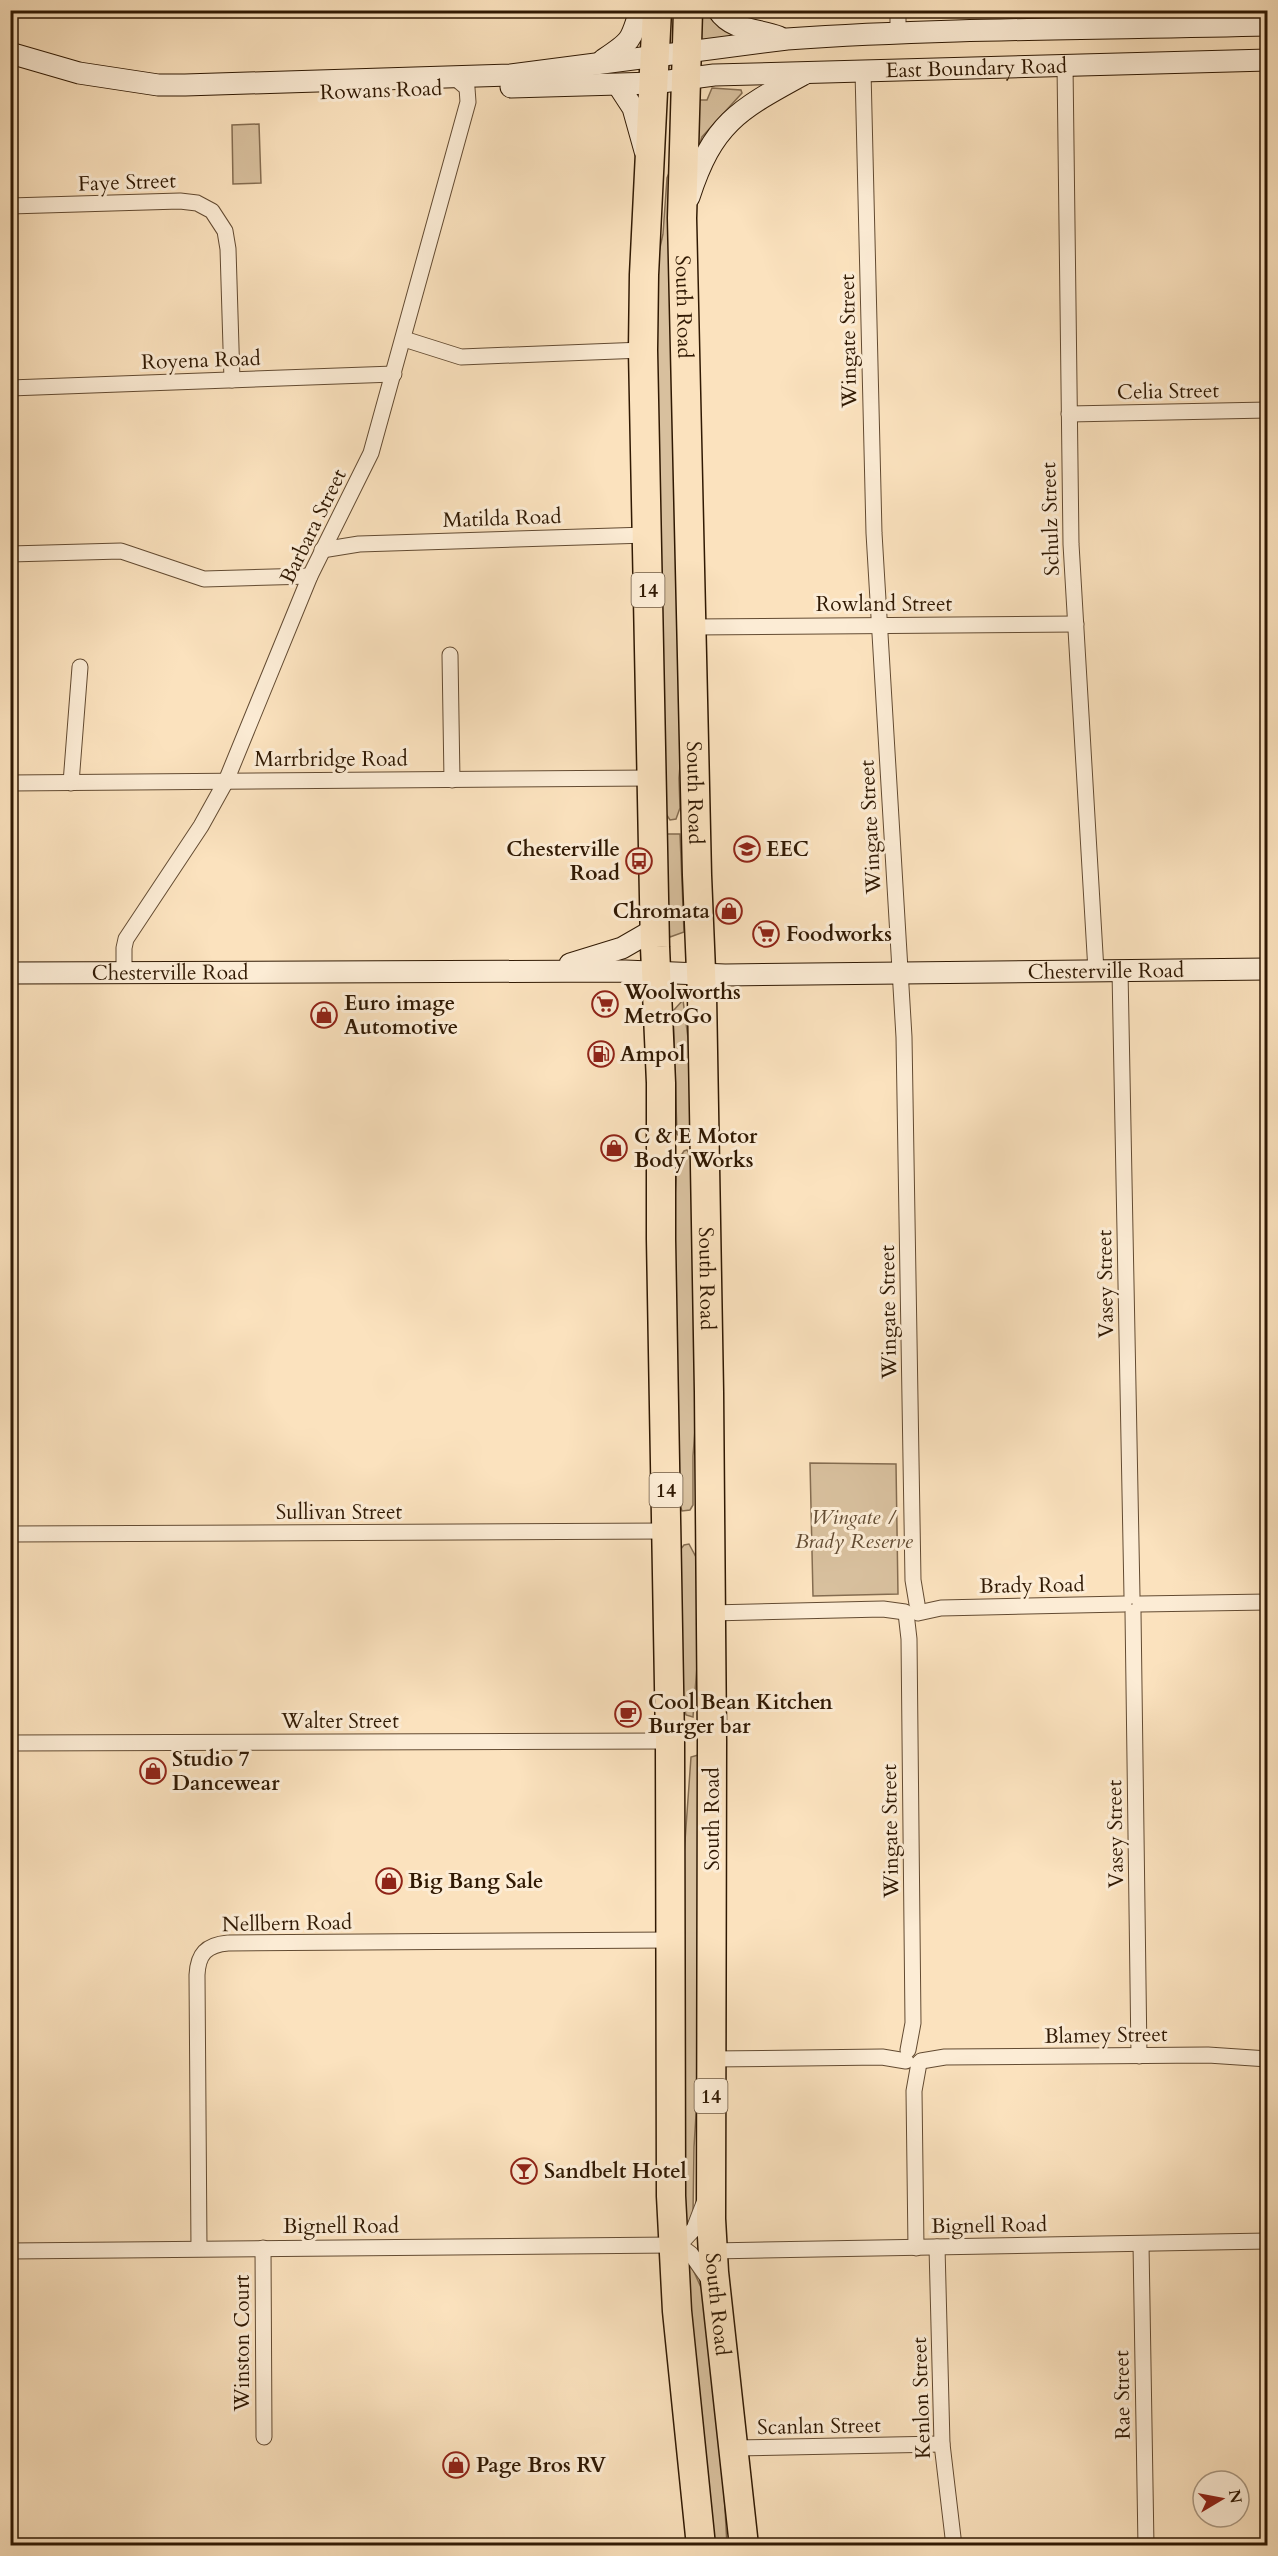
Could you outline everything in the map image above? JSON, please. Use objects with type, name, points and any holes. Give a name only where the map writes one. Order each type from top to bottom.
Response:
[{"type":"highway","name":"South Road","points":[[657,10],[643,350],[655,929],[662,1145],[670,1742],[670,2140],[676,2245],[701,2546]]},
{"type":"highway","name":"South Road","points":[[688,10],[682,218],[705,1144],[711,1531],[712,2251],[744,2546]]},
{"type":"highway","points":[[653,829],[697,828]]},
{"type":"highway","points":[[662,1145],[705,1144]]},
{"type":"highway","points":[[667,1532],[711,1531]]},
{"type":"highway","points":[[670,1742],[712,1742]]},
{"type":"main road","points":[[597,63],[625,46],[630,40],[640,10]]},
{"type":"main road","points":[[718,10],[730,23],[787,39]]},
{"type":"main road","name":"East Boundary Road","points":[[687,65],[787,39],[898,33],[1180,27],[1227,18],[1268,25]]},
{"type":"main road","points":[[1180,27],[1181,62]]},
{"type":"main road","name":"Rowans Road","points":[[10,53],[36,63],[79,73],[169,86],[309,87],[460,82],[618,85],[655,70],[687,65]]},
{"type":"main road","name":"East Boundary Road","points":[[687,65],[714,75],[1268,60]]},
{"type":"main road","name":"Rowans Road","points":[[460,82],[597,63],[655,70]]},
{"type":"main road","points":[[682,218],[698,167],[715,138],[752,103],[807,72]]},
{"type":"main road","points":[[618,85],[633,108],[650,168]]},
{"type":"main road","points":[[549,971],[622,948],[655,929]]},
{"type":"main road","name":"Chesterville Road","points":[[10,973],[549,971],[701,974],[1268,969]]},
{"type":"street","points":[[898,10],[898,33]]},
{"type":"street","name":"Schulz Street","points":[[1065,64],[1071,544],[1096,971]]},
{"type":"street","name":"Wingate Street","points":[[863,71],[873,508],[904,1048],[913,1580],[909,1639],[916,2248]]},
{"type":"street","name":"Barbara Street","points":[[124,972],[126,939],[201,826],[226,781],[310,576],[371,453],[465,113],[460,82]]},
{"type":"street","name":"Faye Street","points":[[10,206],[180,201],[197,203],[212,212],[222,223],[228,249],[232,380]]},
{"type":"street","points":[[404,339],[461,357],[643,350]]},
{"type":"street","name":"Royena Road","points":[[10,388],[394,375]]},
{"type":"street","name":"Celia Street","points":[[1069,414],[1268,410]]},
{"type":"street","points":[[345,506],[345,539],[359,544]]},
{"type":"street","name":"Matilda Road","points":[[322,550],[359,544],[647,535]]},
{"type":"street","points":[[10,554],[121,551],[204,579],[310,576]]},
{"type":"street","name":"Rowland Street","points":[[692,627],[1076,624]]},
{"type":"street","points":[[450,656],[452,780]]},
{"type":"street","points":[[71,783],[80,667]]},
{"type":"street","name":"Marrbridge Road","points":[[10,783],[652,778]]},
{"type":"street","name":"Vasey Street","points":[[1120,971],[1139,2056]]},
{"type":"street","name":"Sullivan Street","points":[[10,1534],[667,1532]]},
{"type":"street","name":"Brady Road","points":[[711,1613],[1268,1602]]},
{"type":"street","name":"Walter Street","points":[[10,1743],[670,1742]]},
{"type":"street","name":"Nellbern Road","points":[[199,2248],[197,1975],[200,1955],[211,1946],[228,1943],[671,1940]]},
{"type":"street","name":"Blamey Street","points":[[711,2059],[1208,2055],[1268,2059]]},
{"type":"street","points":[[711,2189],[694,2229],[676,2245],[692,2254],[716,2289]]},
{"type":"street","name":"Bignell Road","points":[[712,2251],[1268,2241]]},
{"type":"street","name":"Rae Street","points":[[1141,2244],[1146,2546]]},
{"type":"street","name":"Bignell Road","points":[[10,2251],[676,2245]]},
{"type":"street","name":"Kenlon Street","points":[[937,2247],[942,2444],[954,2546]]},
{"type":"street","name":"Winston Court","points":[[263,2248],[264,2437]]},
{"type":"street","name":"Scanlan Street","points":[[734,2448],[942,2444]]},
{"type":"green space","points":[[701,11],[712,11],[745,34],[698,43]]},
{"type":"green space","points":[[712,88],[741,90],[742,93],[702,137],[700,143],[696,144],[697,100],[707,100]]},
{"type":"green space","points":[[259,124],[261,183],[233,184],[232,125]]},
{"type":"green space","points":[[669,173],[684,717],[679,778],[680,808],[676,819],[670,820],[666,814],[655,271],[663,234]]},
{"type":"green space","points":[[663,834],[680,834],[684,932],[670,937],[667,929]]},
{"type":"green space","points":[[683,1000],[688,1038],[694,1136],[680,1137],[677,1134],[673,1011]]},
{"type":"green space","points":[[687,1150],[694,1163],[699,1377],[693,1456],[693,1505],[690,1510],[682,1511],[677,1496],[672,1250],[677,1162]]},
{"type":"green space","name":"Wingate / Brady Reserve","points":[[810,1463],[896,1464],[898,1594],[813,1596]]},
{"type":"green space","points":[[689,1544],[697,1559],[700,1628],[693,1717],[686,1715],[680,1691],[680,1550],[684,1545]]},
{"type":"green space","points":[[698,1755],[703,2001],[694,2147],[693,2213],[685,2230],[683,1869],[691,1757]]},
{"type":"green space","points":[[683,2257],[690,2263],[704,2294],[721,2436],[727,2545],[713,2545]]},
{"type":"place","name":"EEC","points":[[747,849]]},
{"type":"place","name":"Chesterville Road","points":[[639,861]]},
{"type":"place","name":"Chromata","points":[[729,911]]},
{"type":"place","name":"Foodworks","points":[[766,934]]},
{"type":"place","name":"Woolworths MetroGo","points":[[605,1004]]},
{"type":"place","name":"Euro image Automotive","points":[[324,1015]]},
{"type":"place","name":"Ampol","points":[[601,1054]]},
{"type":"place","name":"C & E Motor Body Works","points":[[614,1148]]},
{"type":"place","name":"Cool Bean Kitchen Burger bar","points":[[628,1714]]},
{"type":"place","name":"Studio 7 Dancewear","points":[[153,1771]]},
{"type":"place","name":"Big Bang Sale","points":[[389,1881]]},
{"type":"place","name":"Sandbelt Hotel","points":[[524,2171]]},
{"type":"place","name":"Page Bros RV","points":[[456,2465]]}]
